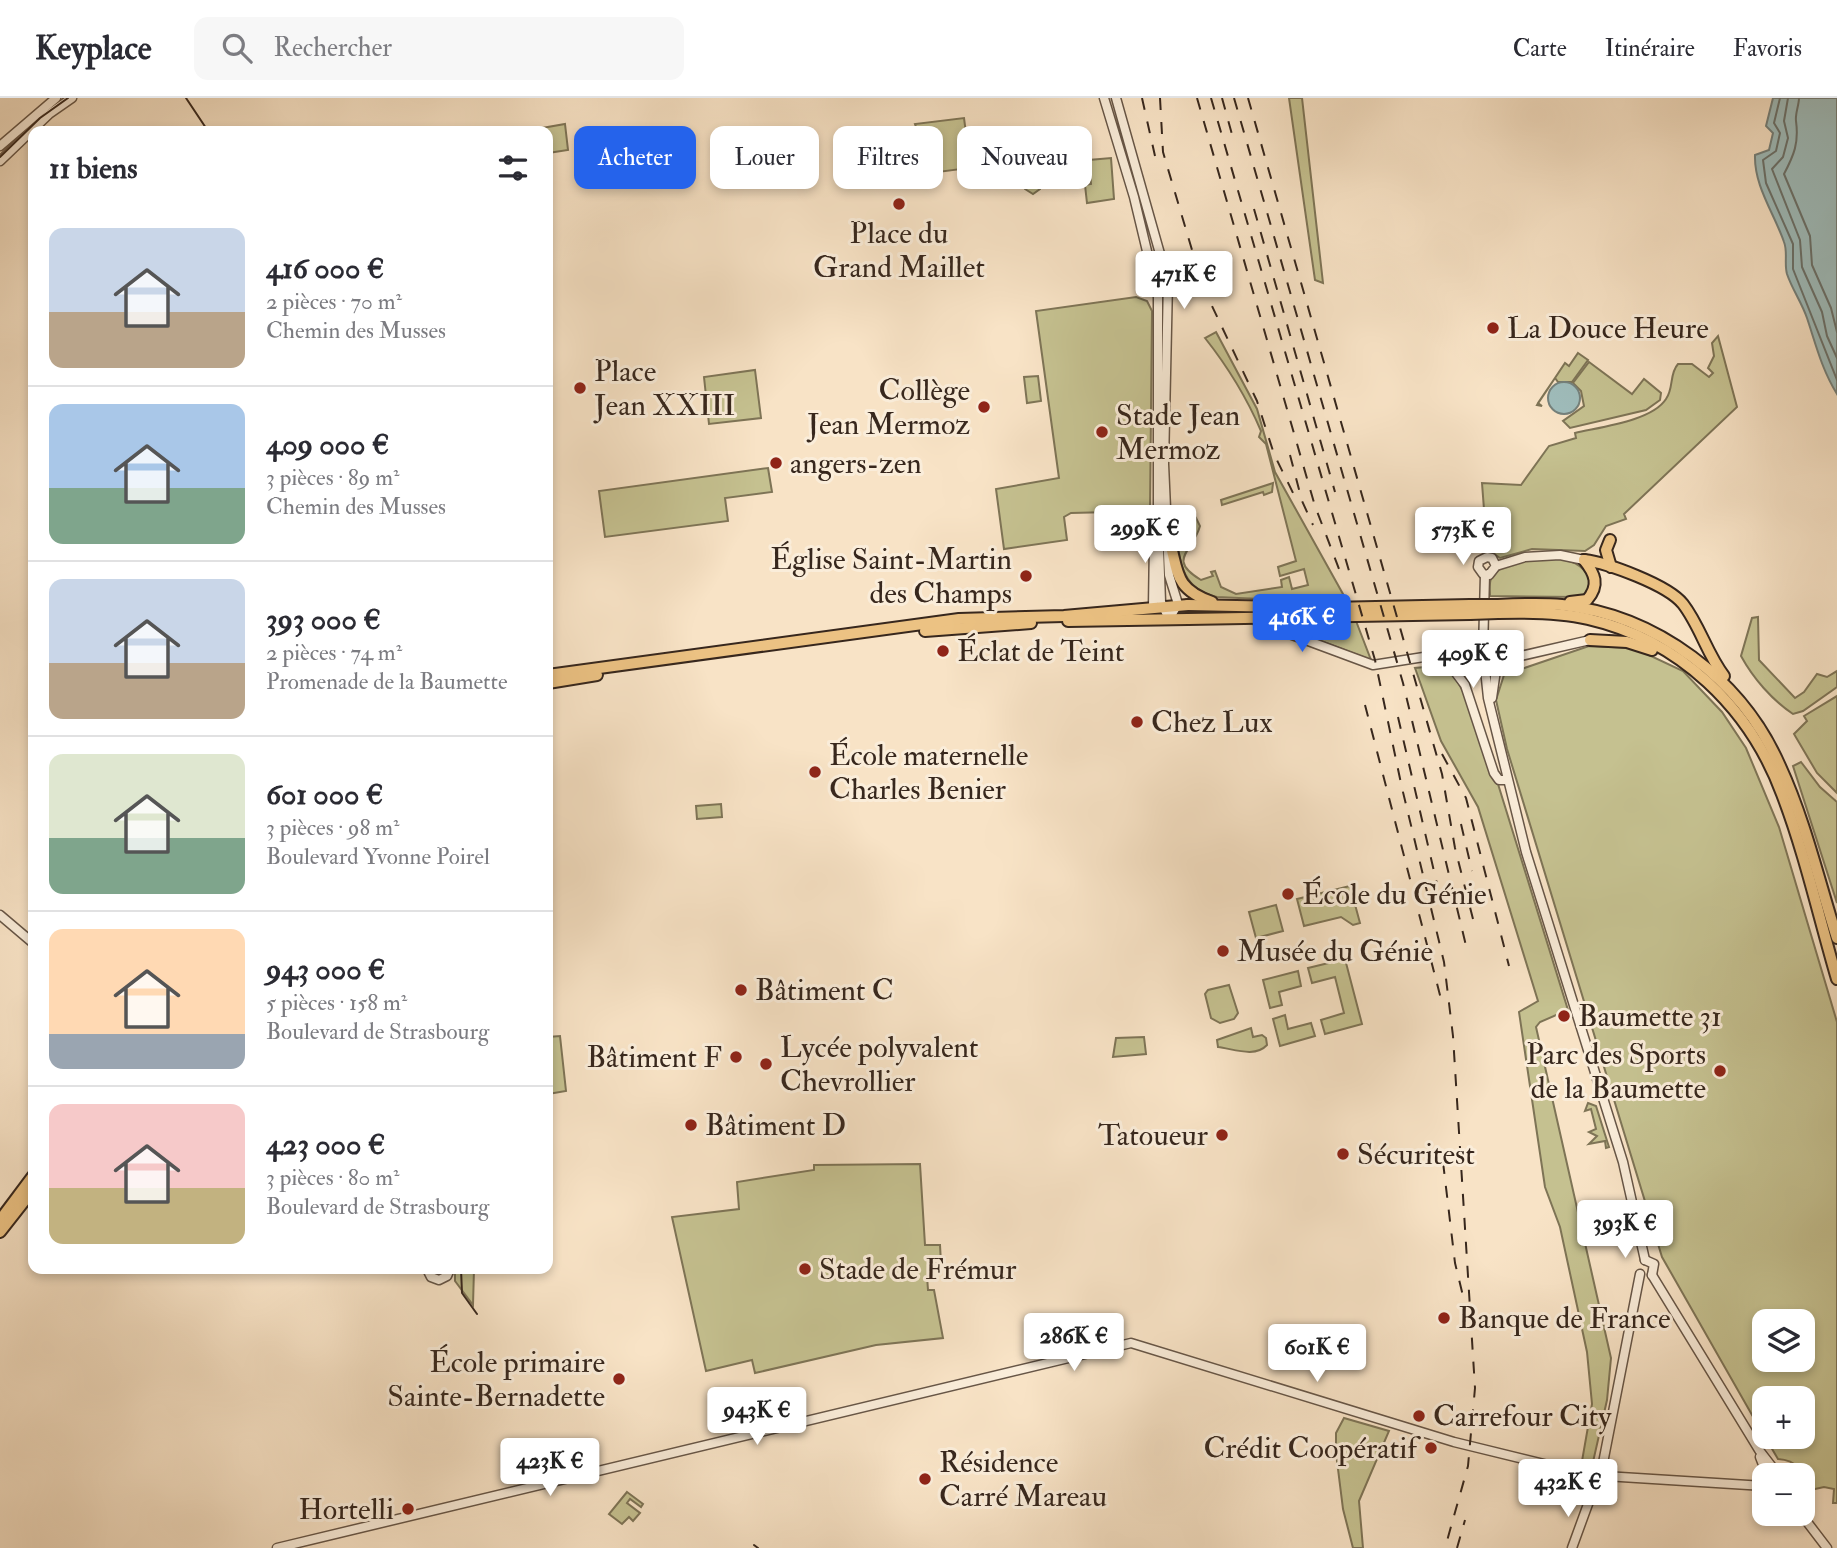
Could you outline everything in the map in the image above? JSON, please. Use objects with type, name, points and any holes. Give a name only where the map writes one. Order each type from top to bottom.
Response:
[{"type":"main road","points":[[1168,536],[1182,583],[1192,594],[1224,606]]},
{"type":"main road","points":[[1610,540],[1606,550],[1611,567]]},
{"type":"main road","points":[[1138,615],[1157,606],[1181,603],[1224,606],[1470,609],[1561,605],[1587,600],[1595,588],[1595,576],[1584,560]]},
{"type":"main road","points":[[1584,560],[1611,567],[1671,593],[1684,605],[1710,658],[1727,680],[1729,688]]},
{"type":"main road","points":[[1561,605],[1601,613],[1648,630],[1691,656],[1729,688],[1764,735],[1783,772],[1837,938]]},
{"type":"main road","points":[[553,673],[950,625],[1138,615],[1188,619],[1470,609]]},
{"type":"main road","points":[[1498,609],[1514,613],[1588,619],[1621,629],[1672,654],[1724,697],[1766,757],[1793,827],[1837,979]]},
{"type":"main road","points":[[1514,613],[1525,622]]},
{"type":"main road","points":[[553,682],[950,625]]},
{"type":"main road","points":[[1590,640],[1628,642],[1672,654]]},
{"type":"main road","points":[[0,1220],[28,1183]]},
{"type":"main road","points":[[0,1232],[28,1196]]},
{"type":"street","points":[[0,146],[56,98]]},
{"type":"street","points":[[36,126],[72,98]]},
{"type":"street","points":[[1104,98],[1156,283],[1157,606],[1169,619],[1181,603],[1169,575],[1164,446],[1168,282],[1116,98]]},
{"type":"street","points":[[0,161],[28,134]]},
{"type":"street","points":[[1496,566],[1541,555],[1584,560]]},
{"type":"street","points":[[1496,566],[1490,557],[1481,559],[1478,567],[1485,575],[1486,638],[1483,650],[1491,705],[1507,780],[1525,852],[1623,1163],[1645,1260]]},
{"type":"street","points":[[1485,575],[1494,572],[1496,566]]},
{"type":"street","points":[[1188,619],[1210,624],[1264,622],[1373,665],[1426,656],[1444,659],[1455,668],[1465,685],[1494,773],[1499,780],[1507,780]]},
{"type":"street","points":[[1486,638],[1496,656],[1498,668],[1491,705]]},
{"type":"street","points":[[1486,664],[1496,656],[1512,658],[1590,640]]},
{"type":"street","points":[[1498,668],[1512,658]]},
{"type":"street","points":[[1486,664],[1498,668]]},
{"type":"street","points":[[0,915],[28,939]]},
{"type":"street","points":[[1572,1548],[1599,1477],[1640,1274],[1639,1265],[1645,1260]]},
{"type":"street","points":[[1645,1260],[1654,1264],[1652,1275],[1766,1463]]},
{"type":"street","points":[[429,1274],[437,1280],[447,1274]]},
{"type":"street","points":[[1640,1274],[1652,1275]]},
{"type":"street","points":[[277,1548],[1130,1343],[1463,1445],[1599,1477],[1752,1485]]},
{"type":"street","points":[[1810,1526],[1827,1548]]},
{"type":"shaded area","points":[[1289,98],[1302,98],[1323,283],[1315,280]]},
{"type":"shaded area","points":[[964,118],[965,126],[957,126],[957,170],[943,171],[943,126],[915,124]]},
{"type":"shaded area","points":[[565,124],[568,150],[553,152],[553,126]]},
{"type":"shaded area","points":[[1111,158],[1114,199],[1087,203],[1085,189],[1092,189],[1092,160]]},
{"type":"shaded area","points":[[1025,189],[1040,189],[1033,194]]},
{"type":"shaded area","name":"Stade Jean Mermoz","points":[[1136,297],[1147,301],[1152,311],[1150,511],[1071,513],[1064,517],[1067,540],[1004,549],[996,489],[1059,478],[1036,311]]},
{"type":"shaded area","points":[[1216,332],[1257,409],[1275,472],[1348,603],[1217,597],[1196,588],[1184,573],[1176,531],[1196,518],[1200,526],[1183,561],[1191,573],[1201,580],[1213,576],[1211,572],[1215,571],[1221,587],[1236,594],[1282,587],[1281,580],[1289,577],[1292,589],[1308,585],[1304,569],[1280,576],[1278,567],[1296,561],[1266,444],[1259,437],[1261,431],[1243,394],[1205,338]]},
{"type":"shaded area","points":[[1718,336],[1737,407],[1624,514],[1626,519],[1606,526],[1594,545],[1585,551],[1532,549],[1500,558],[1487,549],[1482,483],[1521,485],[1549,446],[1576,438],[1575,433],[1638,418],[1659,407],[1670,390],[1673,372],[1678,364],[1692,364],[1709,377],[1713,373],[1708,368],[1714,356],[1712,343]]},
{"type":"shaded area","points":[[1578,353],[1588,360],[1572,382],[1558,382],[1555,378],[1565,363],[1569,366]]},
{"type":"shaded area","points":[[1589,362],[1632,394],[1644,379],[1661,393],[1660,400],[1646,410],[1570,428],[1563,421],[1584,406],[1581,391],[1573,383]]},
{"type":"shaded area","points":[[755,370],[761,418],[709,424],[704,377]]},
{"type":"shaded area","points":[[1038,376],[1041,401],[1027,403],[1024,377]]},
{"type":"shaded area","points":[[768,468],[772,492],[725,498],[728,521],[605,537],[599,491]]},
{"type":"shaded area","points":[[1273,483],[1272,492],[1264,495],[1263,492],[1222,505],[1221,500]]},
{"type":"shaded area","points":[[1551,557],[1580,566],[1592,581],[1589,592],[1578,597],[1490,596],[1491,579],[1502,568],[1509,564]]},
{"type":"shaded area","points":[[1758,617],[1759,660],[1795,698],[1804,692],[1817,674],[1827,677],[1837,671],[1837,687],[1803,711],[1793,714],[1770,695],[1741,656],[1752,618]]},
{"type":"shaded area","points":[[1356,621],[1371,660],[1276,624],[1277,622]]},
{"type":"shaded area","name":"Parc des Sports de la Baumette","points":[[1589,646],[1634,648],[1683,671],[1722,712],[1746,748],[1779,827],[1837,1022],[1837,1503],[1833,1503],[1834,1489],[1815,1489],[1815,1463],[1792,1463],[1778,1459],[1772,1449],[1815,1449],[1815,1386],[1752,1386],[1752,1415],[1662,1257],[1507,749],[1496,700],[1504,675]]},
{"type":"shaded area","points":[[1448,665],[1464,693],[1493,779],[1498,784],[1568,1010],[1540,1022],[1536,1027],[1611,1358],[1607,1400],[1593,1462],[1582,1461],[1592,1404],[1587,1352],[1560,1227],[1545,1187],[1519,1012],[1538,1001],[1478,807],[1441,741],[1415,668]]},
{"type":"shaded area","points":[[1837,696],[1837,793],[1817,773],[1794,734],[1807,721],[1804,716]]},
{"type":"shaded area","points":[[1801,762],[1820,787],[1837,802],[1837,903],[1793,766]]},
{"type":"shaded area","points":[[721,804],[722,817],[697,819],[696,806]]},
{"type":"shaded area","points":[[1350,886],[1360,923],[1353,925],[1341,917],[1304,926],[1297,899]]},
{"type":"shaded area","points":[[1276,905],[1283,931],[1256,938],[1249,912]]},
{"type":"shaded area","points":[[1345,959],[1362,1024],[1325,1034],[1321,1020],[1344,1013],[1335,977],[1312,983],[1308,968]]},
{"type":"shaded area","points":[[1298,971],[1301,986],[1279,992],[1282,1005],[1270,1008],[1263,980]]},
{"type":"shaded area","points":[[1229,985],[1238,1013],[1234,1019],[1220,1023],[1211,1018],[1205,994],[1208,990]]},
{"type":"shaded area","points":[[1285,1015],[1288,1029],[1311,1023],[1315,1036],[1280,1046],[1273,1019]]},
{"type":"shaded area","points":[[1251,1028],[1253,1037],[1262,1035],[1266,1038],[1267,1045],[1262,1049],[1244,1052],[1218,1047],[1217,1040]]},
{"type":"shaded area","points":[[560,1036],[566,1091],[553,1093],[553,1037]]},
{"type":"shaded area","points":[[1144,1037],[1146,1054],[1113,1057],[1116,1038]]},
{"type":"shaded area","points":[[1588,1103],[1596,1106],[1609,1147],[1606,1148],[1605,1141],[1589,1144],[1597,1136],[1589,1132],[1596,1129],[1591,1109],[1585,1111]]},
{"type":"shaded area","name":"Stade de Frémur","points":[[920,1164],[925,1245],[940,1245],[941,1263],[934,1263],[933,1275],[927,1276],[928,1290],[934,1290],[943,1338],[876,1345],[755,1373],[752,1360],[706,1371],[672,1217],[739,1209],[737,1182],[814,1170],[814,1165]]},
{"type":"shaded area","points":[[455,1274],[474,1274],[473,1305],[455,1281]]},
{"type":"shaded area","points":[[1344,1418],[1389,1431],[1359,1501],[1363,1548],[1353,1548],[1343,1509],[1336,1433]]},
{"type":"shaded area","points":[[627,1492],[643,1504],[641,1507],[630,1499],[627,1503],[640,1513],[633,1521],[629,1517],[622,1524],[609,1514]]},
{"type":"water","points":[[1773,98],[1837,98],[1837,394],[1823,367],[1805,312],[1787,274],[1785,246],[1758,178],[1755,155],[1769,150],[1773,133],[1766,126]]},
{"type":"water","points":[[1564,382],[1575,387],[1580,398],[1575,409],[1564,414],[1553,409],[1548,398],[1553,387]]},
{"type":"tram line","points":[[32,126],[68,98]]},
{"type":"tram line","points":[[186,98],[205,126]]},
{"type":"tram line","points":[[0,157],[28,130]]},
{"type":"tram line","points":[[461,1274],[462,1293],[477,1314]]},
{"type":"tram line","points":[[754,1545],[758,1548]]},
{"type":"railway","points":[[1142,98],[1155,156]]},
{"type":"railway","points":[[1160,98],[1163,152],[1203,287],[1257,401],[1274,454],[1294,495]]},
{"type":"railway","points":[[1197,98],[1315,506],[1339,569]]},
{"type":"railway","points":[[1211,98],[1375,660],[1402,788],[1444,962],[1453,1036],[1475,1388],[1468,1466],[1445,1548]]},
{"type":"railway","points":[[1222,98],[1233,138]]},
{"type":"railway","points":[[1234,98],[1403,683],[1468,954]]},
{"type":"railway","points":[[1248,98],[1442,774],[1455,848],[1473,919]]},
{"type":"railway","points":[[1254,209],[1335,492]]},
{"type":"railway","points":[[1290,455],[1302,501],[1313,525]]},
{"type":"railway","points":[[1365,705],[1441,999]]},
{"type":"railway","points":[[1398,717],[1437,884]]},
{"type":"railway","points":[[1442,754],[1466,798],[1509,966]]},
{"type":"railway","points":[[1461,824],[1472,871]]},
{"type":"railway","points":[[1443,1162],[1455,1263],[1464,1300]]},
{"type":"railway","points":[[1457,1548],[1465,1520]]},
{"type":"place","name":"Place du Grand Maillet","points":[[899,204]]},
{"type":"place","name":"La Douce Heure","points":[[1493,328]]},
{"type":"place","name":"Place Jean XXIII","points":[[580,388]]},
{"type":"place","name":"Collège Jean Mermoz","points":[[984,407]]},
{"type":"place","name":"Stade Jean Mermoz","points":[[1102,432]]},
{"type":"place","name":"angers-zen","points":[[776,463]]},
{"type":"place","name":"Église Saint-Martin des Champs","points":[[1026,576]]},
{"type":"place","name":"Éclat de Teint","points":[[943,651]]},
{"type":"place","name":"Chez Lux","points":[[1137,722]]},
{"type":"place","name":"École maternelle Charles Benier","points":[[815,772]]},
{"type":"place","name":"École du Génie","points":[[1288,894]]},
{"type":"place","name":"Musée du Génie","points":[[1223,951]]},
{"type":"place","name":"Bâtiment C","points":[[741,990]]},
{"type":"place","name":"Baumette 31","points":[[1564,1016]]},
{"type":"place","name":"Bâtiment F","points":[[736,1057]]},
{"type":"place","name":"Lycée polyvalent Chevrollier","points":[[766,1064]]},
{"type":"place","name":"Parc des Sports de la Baumette","points":[[1720,1071]]},
{"type":"place","name":"Bâtiment D","points":[[691,1125]]},
{"type":"place","name":"Tatoueur","points":[[1222,1135]]},
{"type":"place","name":"Sécuritest","points":[[1343,1154]]},
{"type":"place","name":"Stade de Frémur","points":[[805,1269]]},
{"type":"place","name":"Banque de France","points":[[1444,1318]]},
{"type":"place","name":"École primaire Sainte-Bernadette","points":[[619,1379]]},
{"type":"place","name":"Carrefour City","points":[[1419,1416]]},
{"type":"place","name":"Crédit Coopératif","points":[[1431,1448]]},
{"type":"place","name":"Résidence Carré Mareau","points":[[925,1479]]},
{"type":"place","name":"Hortelli","points":[[408,1509]]}]
